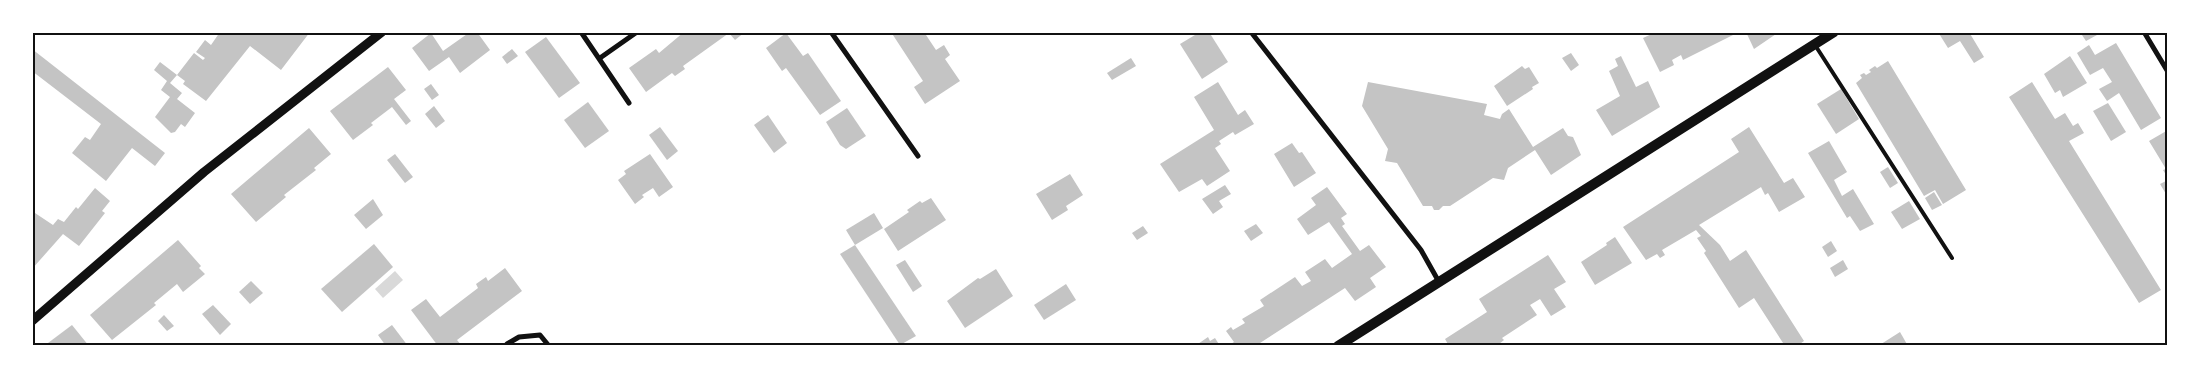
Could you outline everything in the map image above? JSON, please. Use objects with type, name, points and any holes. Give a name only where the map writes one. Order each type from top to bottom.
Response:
[{"type":"main road","points":[[1338,346],[1834,32]]},
{"type":"street","points":[[32,321],[204,172],[382,32]]},
{"type":"street","points":[[581,32],[629,103]]},
{"type":"street","points":[[600,58],[637,32]]},
{"type":"street","points":[[831,32],[918,156]]},
{"type":"street","points":[[1251,32],[1421,250],[1439,282]]},
{"type":"street","points":[[2144,32],[2168,72]]},
{"type":"street","points":[[507,344],[519,337],[540,335],[549,346]]},
{"type":"lane","points":[[1815,45],[1952,258]]},
{"type":"shaded area","points":[[395,271],[403,280],[383,298],[375,289]]},
{"type":"building","points":[[220,32],[310,32],[281,70],[250,46],[206,101],[183,84],[185,81],[177,75],[194,53],[203,60],[205,58],[196,52],[205,40],[211,45]]},
{"type":"building","points":[[470,32],[477,32],[490,50],[460,73],[449,57],[429,71],[412,48],[431,33],[443,51]]},
{"type":"building","points":[[684,32],[745,32],[735,40],[729,33],[683,66],[685,69],[675,76],[672,73],[646,92],[629,68],[656,49],[659,53]]},
{"type":"building","points":[[891,32],[924,32],[936,50],[944,45],[950,55],[945,59],[960,81],[925,104],[914,87],[923,81]]},
{"type":"building","points":[[1200,32],[1209,32],[1228,62],[1202,79],[1180,44]]},
{"type":"building","points":[[1656,32],[1739,32],[1683,60],[1681,55],[1672,60],[1674,65],[1660,72],[1643,38]]},
{"type":"building","points":[[1746,32],[1779,32],[1754,49]]},
{"type":"building","points":[[1938,32],[1969,32],[1984,57],[1974,63],[1960,41],[1948,48]]},
{"type":"building","points":[[2080,32],[2095,32],[2097,35],[2086,41]]},
{"type":"building","points":[[786,33],[803,56],[808,53],[841,101],[820,115],[786,68],[782,71],[766,48]]},
{"type":"building","points":[[546,37],[580,83],[559,98],[525,52]]},
{"type":"building","points":[[2116,43],[2161,118],[2141,130],[2119,93],[2107,101],[2099,89],[2112,82],[2103,68],[2090,75],[2077,53],[2089,45],[2095,55]]},
{"type":"building","points":[[32,49],[165,153],[155,166],[132,148],[106,181],[72,153],[85,137],[90,140],[101,124],[32,71]]},
{"type":"building","points":[[512,49],[518,56],[507,64],[502,57]]},
{"type":"building","points":[[1571,53],[1579,65],[1571,71],[1562,58]]},
{"type":"building","points":[[1621,56],[1636,87],[1648,81],[1660,107],[1612,136],[1596,110],[1620,96],[1609,71],[1618,66],[1615,59]]},
{"type":"building","points":[[2070,56],[2087,83],[2063,97],[2060,90],[2055,93],[2044,74]]},
{"type":"building","points":[[1131,58],[1136,66],[1112,80],[1107,73]]},
{"type":"building","points":[[1888,61],[1966,190],[1943,204],[1935,190],[1924,196],[1856,83],[1862,78],[1860,75],[1864,73],[1866,75],[1875,66],[1877,68]]},
{"type":"building","points":[[160,62],[177,75],[170,83],[182,93],[177,99],[195,113],[185,127],[181,124],[175,132],[171,133],[155,117],[170,97],[161,90],[167,81],[154,70]]},
{"type":"building","points":[[1522,66],[1525,69],[1529,67],[1539,83],[1507,106],[1494,86]]},
{"type":"building","points":[[388,67],[406,90],[394,99],[411,121],[406,125],[392,107],[353,140],[330,111]]},
{"type":"building","points":[[1218,82],[1238,115],[1245,110],[1254,124],[1235,135],[1233,132],[1219,141],[1221,144],[1215,148],[1230,171],[1207,186],[1202,179],[1179,192],[1160,164],[1214,130],[1194,97]]},
{"type":"building","points":[[1368,82],[1487,104],[1484,115],[1500,119],[1502,114],[1509,109],[1533,147],[1563,128],[1568,136],[1573,137],[1581,155],[1551,175],[1535,150],[1508,168],[1504,180],[1493,178],[1450,206],[1443,206],[1439,210],[1434,210],[1432,206],[1423,206],[1397,163],[1385,161],[1388,149],[1362,106]]},
{"type":"building","points":[[2032,82],[2055,119],[2065,113],[2073,126],[2078,123],[2084,133],[2069,141],[2161,290],[2139,303],[2009,97]]},
{"type":"building","points":[[431,84],[439,95],[432,100],[424,89]]},
{"type":"building","points":[[1841,89],[1859,119],[1836,134],[1817,104]]},
{"type":"building","points":[[588,102],[609,131],[585,148],[564,120]]},
{"type":"building","points":[[2108,103],[2126,132],[2111,141],[2093,111]]},
{"type":"building","points":[[434,106],[445,121],[436,128],[425,114]]},
{"type":"building","points":[[847,108],[866,136],[846,149],[840,145],[826,122]]},
{"type":"building","points":[[768,115],[787,143],[774,153],[754,125]]},
{"type":"building","points":[[660,127],[678,151],[667,160],[649,135]]},
{"type":"building","points":[[1749,127],[1784,183],[1793,178],[1805,197],[1779,212],[1768,193],[1765,195],[1761,187],[1699,225],[1720,245],[1730,261],[1746,250],[1804,341],[1797,346],[1785,346],[1754,298],[1739,308],[1704,253],[1706,251],[1697,238],[1701,236],[1696,230],[1662,250],[1665,255],[1660,258],[1657,254],[1646,260],[1623,227],[1739,152],[1731,139]]},
{"type":"building","points":[[309,128],[331,154],[314,168],[316,170],[284,195],[286,197],[256,222],[231,194]]},
{"type":"building","points":[[2168,130],[2168,178],[2163,170],[2166,169],[2149,141]]},
{"type":"building","points":[[1829,141],[1847,172],[1834,180],[1842,196],[1853,189],[1874,224],[1860,231],[1850,216],[1847,218],[1808,153]]},
{"type":"building","points":[[1292,143],[1299,153],[1302,152],[1316,173],[1294,187],[1274,154]]},
{"type":"building","points":[[395,154],[413,177],[405,183],[387,160]]},
{"type":"building","points":[[650,154],[673,187],[659,197],[653,188],[642,195],[644,197],[635,204],[618,180],[626,174],[624,171]]},
{"type":"building","points":[[1888,167],[1898,183],[1890,188],[1880,172]]},
{"type":"building","points":[[1070,174],[1083,195],[1066,206],[1068,210],[1052,220],[1036,194]]},
{"type":"building","points":[[2168,180],[2168,193],[2166,194],[2160,184]]},
{"type":"building","points":[[1225,185],[1231,194],[1219,201],[1223,207],[1213,214],[1202,199]]},
{"type":"building","points":[[1327,187],[1347,214],[1341,218],[1345,224],[1342,226],[1360,251],[1369,245],[1386,267],[1370,278],[1376,287],[1355,301],[1345,288],[1260,343],[1262,346],[1228,346],[1234,342],[1226,331],[1231,327],[1233,330],[1245,323],[1242,319],[1264,306],[1260,300],[1295,277],[1302,286],[1311,281],[1305,272],[1325,259],[1332,268],[1352,254],[1329,222],[1308,235],[1297,219],[1316,205],[1311,198]]},
{"type":"building","points":[[95,188],[110,201],[102,211],[105,213],[79,246],[63,234],[32,269],[32,211],[53,225],[58,219],[64,222],[76,207],[78,209]]},
{"type":"building","points":[[1934,192],[1942,205],[1932,210],[1925,198]]},
{"type":"building","points":[[931,198],[946,220],[898,251],[884,229],[909,212],[907,210],[920,201],[922,203]]},
{"type":"building","points":[[373,199],[383,215],[366,229],[354,215]]},
{"type":"building","points":[[1909,201],[1920,219],[1902,229],[1891,212]]},
{"type":"building","points":[[874,213],[883,228],[855,245],[846,230]]},
{"type":"building","points":[[1256,224],[1263,233],[1251,241],[1244,231]]},
{"type":"building","points":[[1143,226],[1148,233],[1137,240],[1132,233]]},
{"type":"building","points":[[1615,237],[1632,263],[1595,285],[1581,262],[1607,245],[1606,243]]},
{"type":"building","points":[[178,240],[201,266],[199,268],[205,274],[183,292],[177,284],[154,303],[156,305],[112,340],[90,315]]},
{"type":"building","points":[[1831,241],[1837,251],[1828,257],[1822,247]]},
{"type":"building","points":[[374,244],[393,267],[342,312],[321,289]]},
{"type":"building","points":[[855,245],[916,336],[900,345],[840,254]]},
{"type":"building","points":[[1548,255],[1566,282],[1554,289],[1566,307],[1551,316],[1540,299],[1530,305],[1537,315],[1502,338],[1504,340],[1499,344],[1500,346],[1449,346],[1445,339],[1487,312],[1479,299]]},
{"type":"building","points":[[905,260],[922,286],[913,292],[896,265]]},
{"type":"building","points":[[1843,260],[1848,269],[1835,277],[1830,268]]},
{"type":"building","points":[[505,268],[522,291],[457,340],[462,346],[438,346],[411,310],[426,299],[440,317],[478,288],[476,284],[486,277],[488,281]]},
{"type":"building","points":[[996,269],[1013,296],[965,328],[947,301],[978,278],[980,279]]},
{"type":"building","points":[[251,281],[263,293],[250,304],[239,292]]},
{"type":"building","points":[[1066,284],[1076,300],[1044,320],[1034,305]]},
{"type":"building","points":[[213,305],[231,324],[220,335],[202,314]]},
{"type":"building","points":[[164,315],[174,326],[167,331],[158,321]]},
{"type":"building","points":[[72,325],[89,346],[50,346],[48,343]]},
{"type":"building","points":[[392,325],[408,346],[386,346],[378,335]]},
{"type":"building","points":[[1900,332],[1908,346],[1878,346]]},
{"type":"building","points":[[1208,337],[1210,341],[1215,338],[1220,346],[1195,346]]}]
